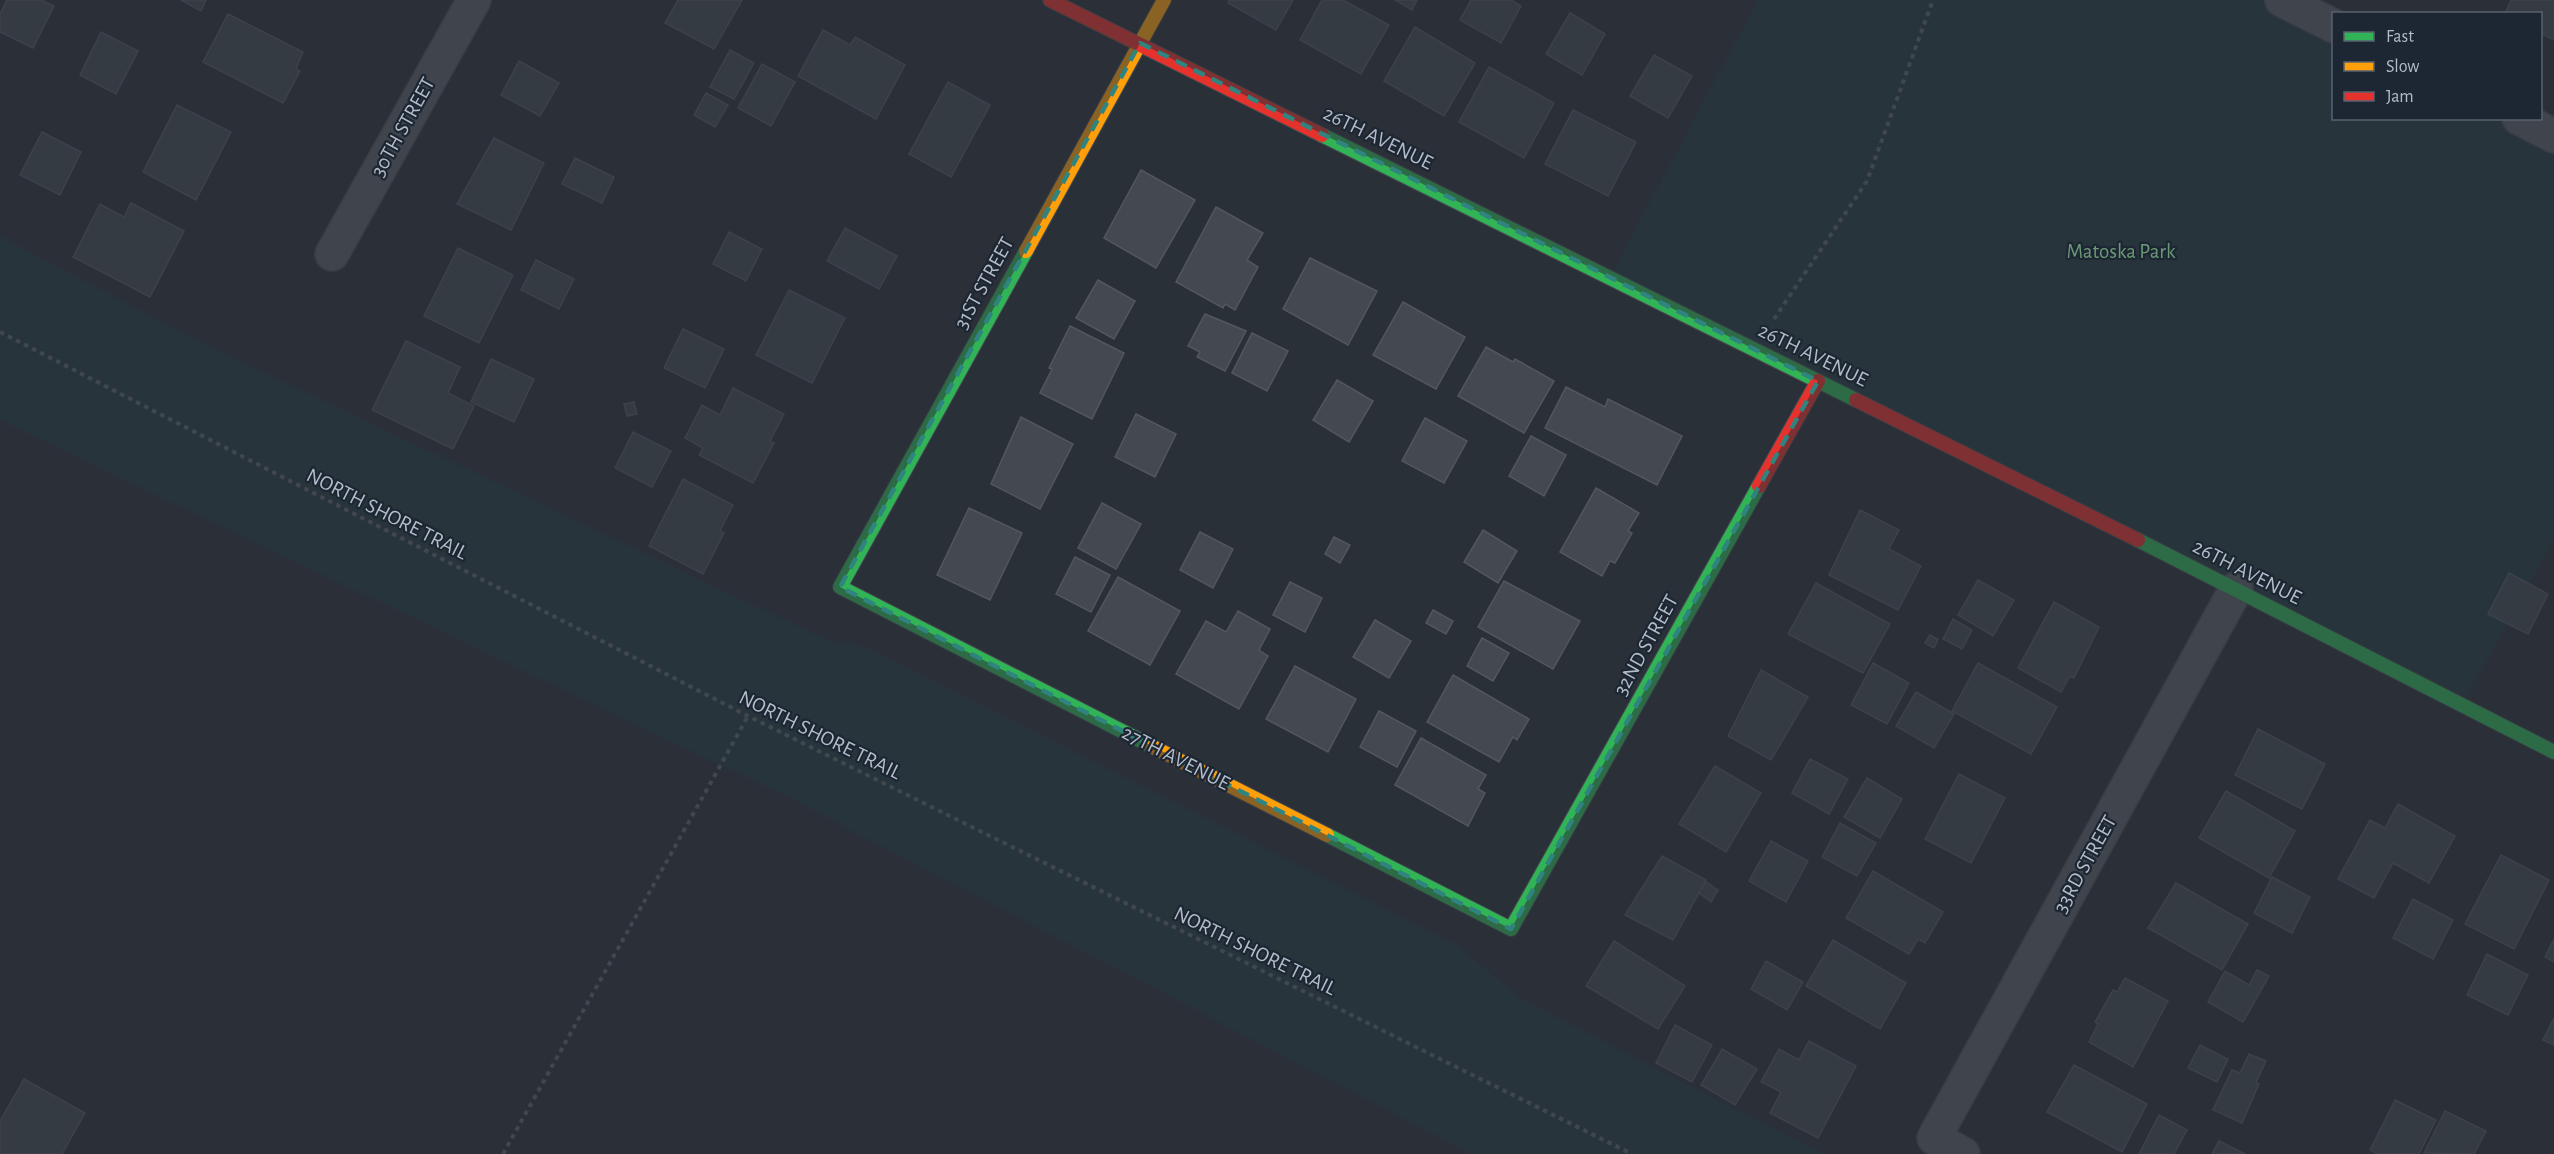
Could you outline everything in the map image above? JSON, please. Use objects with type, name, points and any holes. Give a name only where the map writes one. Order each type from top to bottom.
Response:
[{"type":"street","name":"30TH STREET","points":[[332,254],[474,0]]},
{"type":"street","name":"26TH AVENUE","points":[[1050,0],[2236,589],[2554,752]]},
{"type":"street","name":"31ST STREET","points":[[840,587],[1164,0]]},
{"type":"street","points":[[2282,0],[2332,25]]},
{"type":"street","points":[[2523,120],[2554,136]]},
{"type":"street","name":"32ND STREET","points":[[1511,929],[1818,381]]},
{"type":"street","name":"27TH AVENUE","points":[[840,587],[1511,929]]},
{"type":"street","name":"33RD STREET","points":[[1963,1154],[1934,1138],[2236,589]]},
{"type":"path","points":[[1754,349],[1867,181],[1933,0]]},
{"type":"path","name":"NORTH SHORE TRAIL","points":[[0,332],[748,716],[1632,1154]]},
{"type":"path","points":[[503,1154],[748,716]]},
{"type":"highlighted area","points":[[1140,43],[1818,381],[1511,929],[840,587]]},
{"type":"green space","name":"Matoska Park","points":[[1758,0],[2282,0],[2332,25],[2332,120],[2521,120],[2554,136],[2554,539],[2462,704],[1610,277]]},
{"type":"green space","points":[[0,236],[195,340],[833,643],[848,643],[872,650],[1457,945],[1519,998],[1822,1154],[1472,1154],[790,798],[0,420]]},
{"type":"building","points":[[7,0],[41,0],[54,6],[33,48],[0,32],[0,14]]},
{"type":"building","points":[[181,0],[206,0],[201,11]]},
{"type":"building","points":[[678,0],[742,0],[714,49],[665,23]]},
{"type":"building","points":[[1229,0],[1293,0],[1276,30],[1228,3]]},
{"type":"building","points":[[1322,0],[1343,0],[1389,25],[1361,74],[1300,40]]},
{"type":"building","points":[[1395,0],[1417,0],[1412,10]]},
{"type":"building","points":[[1471,0],[1511,0],[1521,6],[1501,43],[1460,20]]},
{"type":"building","points":[[2511,0],[2554,0],[2554,40],[2542,34],[2542,12],[2506,12]]},
{"type":"building","points":[[1570,13],[1605,34],[1582,75],[1546,54]]},
{"type":"building","points":[[228,14],[303,52],[296,69],[300,71],[283,103],[203,62]]},
{"type":"building","points":[[1415,27],[1475,63],[1444,116],[1384,81]]},
{"type":"building","points":[[823,30],[850,45],[855,37],[905,65],[876,119],[798,76]]},
{"type":"building","points":[[101,32],[138,51],[116,94],[80,75]]},
{"type":"building","points":[[730,50],[754,63],[734,99],[710,87]]},
{"type":"building","points":[[1654,55],[1692,76],[1668,118],[1630,96]]},
{"type":"building","points":[[519,61],[559,83],[540,116],[501,95]]},
{"type":"building","points":[[762,64],[795,82],[771,126],[738,108]]},
{"type":"building","points":[[1489,67],[1554,103],[1524,158],[1459,122]]},
{"type":"building","points":[[948,82],[990,105],[951,177],[909,154]]},
{"type":"building","points":[[706,93],[728,105],[715,127],[694,115]]},
{"type":"building","points":[[177,105],[231,132],[196,200],[143,172]]},
{"type":"building","points":[[1573,110],[1636,142],[1608,196],[1545,164]]},
{"type":"building","points":[[42,132],[81,152],[60,195],[20,175]]},
{"type":"building","points":[[494,138],[544,163],[511,230],[457,204]]},
{"type":"building","points":[[575,158],[614,177],[602,203],[562,184]]},
{"type":"building","points":[[1141,170],[1195,200],[1156,268],[1104,238]]},
{"type":"building","points":[[131,203],[184,231],[150,297],[73,257],[100,204],[124,217]]},
{"type":"building","points":[[1216,207],[1263,233],[1247,260],[1258,267],[1235,310],[1225,304],[1223,308],[1176,282]]},
{"type":"building","points":[[845,228],[897,256],[879,289],[827,261]]},
{"type":"building","points":[[729,232],[762,249],[746,281],[713,264]]},
{"type":"building","points":[[458,248],[513,275],[479,343],[424,316]]},
{"type":"building","points":[[1310,258],[1377,291],[1348,345],[1283,309]]},
{"type":"building","points":[[536,260],[574,279],[559,309],[521,290]]},
{"type":"building","points":[[1098,280],[1135,301],[1114,339],[1076,318]]},
{"type":"building","points":[[789,290],[845,318],[812,383],[756,355]]},
{"type":"building","points":[[1403,302],[1465,337],[1436,389],[1373,355]]},
{"type":"building","points":[[1205,314],[1246,331],[1225,371],[1197,357],[1200,352],[1188,346]]},
{"type":"building","points":[[1070,326],[1124,353],[1092,419],[1040,393],[1052,369],[1049,368]]},
{"type":"building","points":[[683,329],[724,349],[705,388],[664,368]]},
{"type":"building","points":[[1252,333],[1288,351],[1267,391],[1232,373]]},
{"type":"building","points":[[406,341],[460,367],[448,393],[474,406],[453,449],[372,410]]},
{"type":"building","points":[[1486,347],[1513,362],[1515,359],[1554,381],[1524,433],[1458,396]]},
{"type":"building","points":[[491,359],[534,379],[514,422],[471,402]]},
{"type":"building","points":[[1337,380],[1373,401],[1349,442],[1313,420]]},
{"type":"building","points":[[1566,387],[1605,407],[1608,399],[1682,436],[1657,485],[1545,428]]},
{"type":"building","points":[[733,388],[784,414],[770,441],[774,443],[753,483],[699,455],[703,448],[685,438],[702,405],[720,415]]},
{"type":"building","points":[[634,402],[637,414],[627,416],[624,404]]},
{"type":"building","points":[[1136,414],[1176,434],[1155,477],[1115,457]]},
{"type":"building","points":[[1021,417],[1073,444],[1040,509],[991,484]]},
{"type":"building","points":[[1425,418],[1467,441],[1444,483],[1402,461]]},
{"type":"building","points":[[633,432],[671,451],[652,487],[615,468]]},
{"type":"building","points":[[1531,436],[1566,455],[1544,496],[1509,476]]},
{"type":"building","points":[[683,479],[733,505],[720,531],[724,533],[703,574],[649,546]]},
{"type":"building","points":[[1596,488],[1639,513],[1628,531],[1632,533],[1615,563],[1610,561],[1602,576],[1560,552]]},
{"type":"building","points":[[1102,503],[1141,524],[1116,569],[1078,548]]},
{"type":"building","points":[[969,508],[1022,533],[990,600],[937,575]]},
{"type":"building","points":[[1860,510],[1899,530],[1889,549],[1921,566],[1898,610],[1829,575]]},
{"type":"building","points":[[1483,530],[1517,551],[1498,583],[1464,562]]},
{"type":"building","points":[[1200,532],[1233,549],[1213,588],[1180,570]]},
{"type":"building","points":[[1334,537],[1350,545],[1340,563],[1325,554]]},
{"type":"building","points":[[1075,557],[1110,575],[1091,612],[1056,594]]},
{"type":"building","points":[[2509,573],[2548,594],[2528,634],[2488,614]]},
{"type":"building","points":[[1118,577],[1180,611],[1150,665],[1088,631]]},
{"type":"building","points":[[1978,580],[2014,600],[1993,636],[1958,615]]},
{"type":"building","points":[[1504,581],[1580,621],[1553,669],[1478,627]]},
{"type":"building","points":[[1290,582],[1322,598],[1305,632],[1273,615]]},
{"type":"building","points":[[1816,583],[1890,624],[1863,673],[1788,634]]},
{"type":"building","points":[[2054,602],[2099,627],[2074,678],[2070,676],[2061,692],[2018,668]]},
{"type":"building","points":[[1433,610],[1453,621],[1446,634],[1426,623]]},
{"type":"building","points":[[1238,611],[1270,629],[1259,650],[1268,656],[1239,709],[1176,674],[1206,621],[1226,632]]},
{"type":"building","points":[[1953,619],[1972,630],[1962,649],[1943,639]]},
{"type":"building","points":[[1375,620],[1411,641],[1389,678],[1353,657]]},
{"type":"building","points":[[1930,635],[1938,639],[1934,648],[1925,643]]},
{"type":"building","points":[[1482,638],[1509,653],[1493,681],[1467,666]]},
{"type":"building","points":[[1873,663],[1909,683],[1887,724],[1851,705]]},
{"type":"building","points":[[1978,663],[2057,707],[2031,754],[1952,711]]},
{"type":"building","points":[[1295,666],[1356,699],[1328,752],[1266,719]]},
{"type":"building","points":[[1761,670],[1808,697],[1771,760],[1728,736]]},
{"type":"building","points":[[1453,675],[1529,719],[1517,740],[1513,737],[1499,762],[1427,722]]},
{"type":"building","points":[[1916,692],[1954,714],[1934,748],[1896,726]]},
{"type":"building","points":[[1379,711],[1416,731],[1397,767],[1360,747]]},
{"type":"building","points":[[2258,729],[2325,764],[2302,809],[2235,775]]},
{"type":"building","points":[[1421,738],[1486,775],[1478,789],[1485,793],[1468,826],[1395,785]]},
{"type":"building","points":[[1810,759],[1848,779],[1829,814],[1792,793]]},
{"type":"building","points":[[1715,766],[1761,793],[1726,852],[1679,824]]},
{"type":"building","points":[[1959,774],[2005,798],[1971,863],[1925,839]]},
{"type":"building","points":[[1867,778],[1902,799],[1880,838],[1844,817]]},
{"type":"building","points":[[2226,791],[2295,831],[2269,878],[2199,838]]},
{"type":"building","points":[[2398,804],[2455,836],[2429,883],[2393,863],[2374,898],[2338,879],[2370,820],[2385,828]]},
{"type":"building","points":[[1840,823],[1876,843],[1857,876],[1822,857]]},
{"type":"building","points":[[1771,841],[1808,861],[1786,902],[1749,881]]},
{"type":"building","points":[[2501,855],[2549,880],[2514,949],[2465,924]]},
{"type":"building","points":[[1662,856],[1706,880],[1673,940],[1625,915]]},
{"type":"building","points":[[1873,871],[1943,912],[1925,943],[1918,939],[1909,954],[1846,918]]},
{"type":"building","points":[[2272,877],[2310,897],[2292,933],[2254,913]]},
{"type":"building","points":[[1706,882],[1718,890],[1711,902],[1699,893]]},
{"type":"building","points":[[2176,883],[2248,924],[2222,970],[2148,928]]},
{"type":"building","points":[[2413,899],[2453,920],[2433,959],[2393,938]]},
{"type":"building","points":[[2554,939],[2554,962],[2545,957]]},
{"type":"building","points":[[1833,940],[1906,983],[1880,1029],[1806,986]]},
{"type":"building","points":[[1614,941],[1685,986],[1658,1029],[1586,986]]},
{"type":"building","points":[[2487,954],[2528,975],[2508,1015],[2467,995]]},
{"type":"building","points":[[1766,961],[1803,982],[1787,1010],[1751,989]]},
{"type":"building","points":[[2257,970],[2269,976],[2243,1022],[2208,1002],[2225,971],[2249,985]]},
{"type":"building","points":[[2125,978],[2168,1001],[2133,1067],[2089,1042],[2098,1024],[2095,1022],[2113,990],[2117,992]]},
{"type":"building","points":[[2554,1018],[2554,1045],[2543,1040]]},
{"type":"building","points":[[1675,1025],[1712,1045],[1692,1082],[1656,1063]]},
{"type":"building","points":[[1809,1041],[1856,1066],[1818,1138],[1770,1113],[1781,1092],[1761,1082],[1779,1049],[1799,1060]]},
{"type":"building","points":[[2200,1045],[2228,1059],[2217,1082],[2188,1068]]},
{"type":"building","points":[[1722,1049],[1757,1069],[1735,1105],[1701,1085]]},
{"type":"building","points":[[2249,1054],[2266,1061],[2242,1123],[2213,1110],[2232,1070],[2240,1073]]},
{"type":"building","points":[[2074,1065],[2147,1104],[2122,1152],[2047,1112]]},
{"type":"building","points":[[24,1079],[85,1113],[62,1154],[0,1154],[0,1121]]},
{"type":"building","points":[[2395,1100],[2436,1120],[2419,1154],[2378,1154],[2370,1150]]},
{"type":"building","points":[[2445,1111],[2486,1131],[2474,1154],[2424,1153]]},
{"type":"building","points":[[2159,1115],[2187,1130],[2174,1154],[2139,1154]]},
{"type":"building","points":[[2219,1141],[2245,1154],[2212,1154]]},
{"type":"traffic: fast","points":[[1322,135],[1856,400]]},
{"type":"traffic: fast","points":[[1026,251],[840,587],[1153,747]]},
{"type":"traffic: fast","points":[[1327,835],[1511,929],[1759,486]]},
{"type":"traffic: fast","points":[[2138,540],[2554,752]]},
{"type":"traffic: slow","points":[[1026,251],[1164,0]]},
{"type":"traffic: slow","points":[[1153,747],[1327,835]]},
{"type":"traffic: jam","points":[[1050,0],[1322,135]]},
{"type":"traffic: jam","points":[[1759,486],[1818,381]]},
{"type":"traffic: jam","points":[[1856,400],[2138,540]]}]
